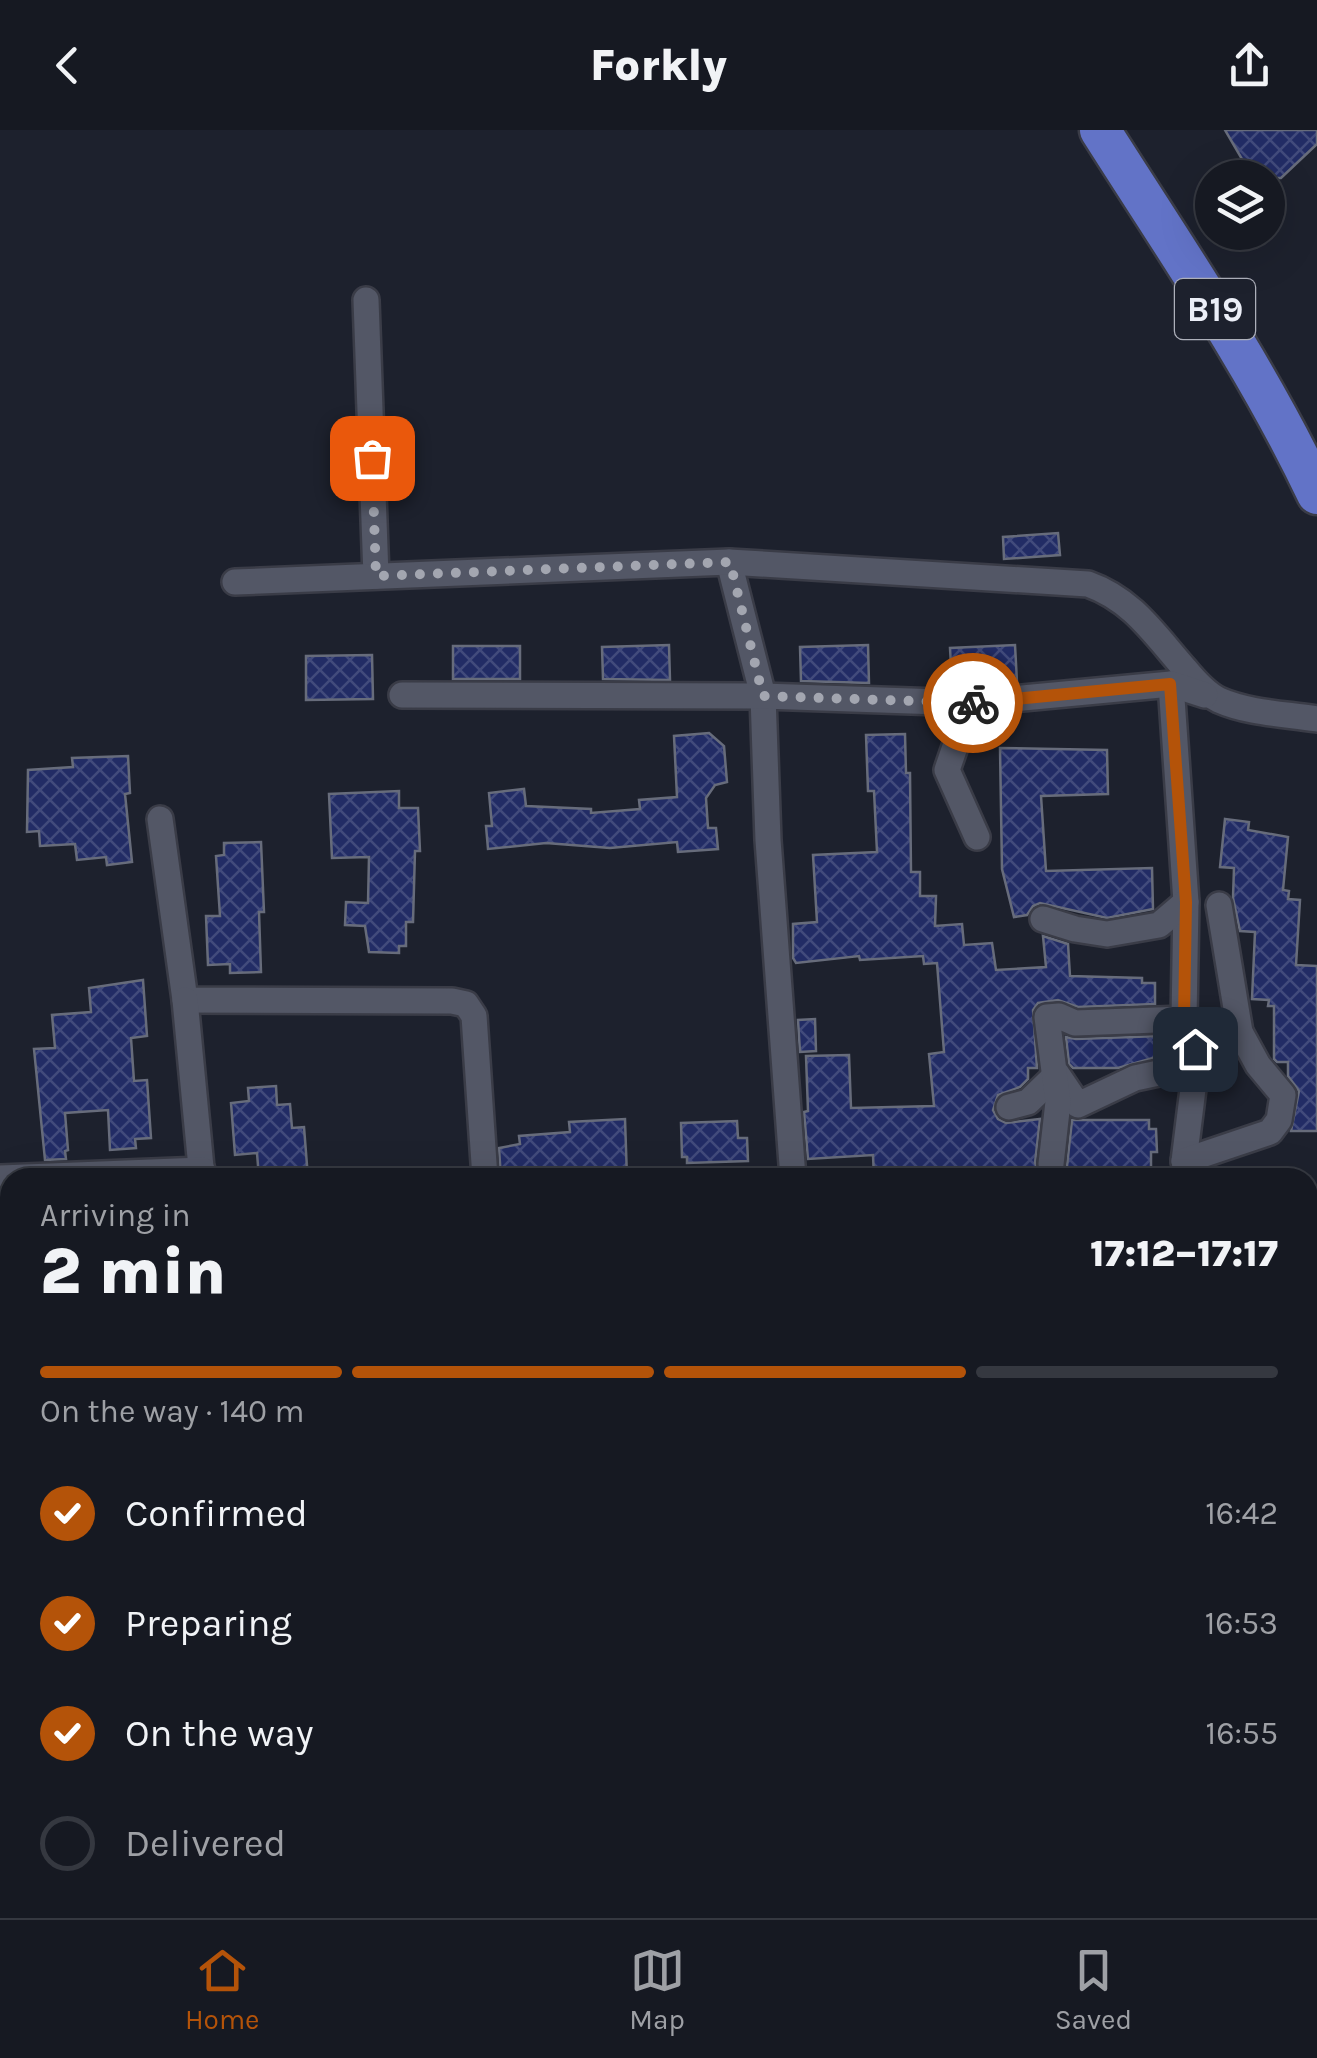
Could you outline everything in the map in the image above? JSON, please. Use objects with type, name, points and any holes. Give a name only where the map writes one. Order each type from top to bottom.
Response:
[{"type":"highway","name":"B19","points":[[1100,130],[1196,277],[1279,415],[1317,494]]},
{"type":"street","points":[[366,300],[376,576]]},
{"type":"street","points":[[730,562],[763,696],[768,840],[792,1168]]},
{"type":"street","points":[[234,582],[730,562],[1088,584],[1114,594],[1136,612],[1200,686],[1219,700]]},
{"type":"street","points":[[402,695],[763,696],[970,703],[1170,684],[1257,710],[1317,719]]},
{"type":"street","points":[[1170,684],[1186,902],[1184,1019],[1196,1057],[1186,1168]]},
{"type":"street","points":[[970,703],[947,770],[977,836]]},
{"type":"street","points":[[160,819],[185,1000],[201,1168]]},
{"type":"street","points":[[1043,919],[1107,934],[1159,925],[1186,902]]},
{"type":"street","points":[[1190,1168],[1270,1132],[1279,1120],[1282,1095],[1258,1065],[1240,1032],[1219,905]]},
{"type":"street","points":[[185,1000],[466,1004],[474,1016],[484,1168]]},
{"type":"street","points":[[1051,1164],[1058,1102],[1047,1018],[1059,1016],[1075,1023],[1184,1019]]},
{"type":"street","points":[[1057,1074],[1078,1104],[1135,1078],[1196,1057],[1240,1032]]},
{"type":"street","points":[[1009,1107],[1028,1102],[1057,1074]]},
{"type":"building","points":[[1225,130],[1317,130],[1317,144],[1285,174],[1285,160],[1242,160]]},
{"type":"building","points":[[1058,533],[1060,555],[1004,559],[1003,537]]},
{"type":"building","points":[[669,645],[670,680],[603,679],[602,647]]},
{"type":"building","points":[[868,645],[869,683],[801,681],[800,647]]},
{"type":"building","points":[[1015,645],[1017,682],[952,686],[950,648]]},
{"type":"building","points":[[453,646],[520,646],[520,679],[453,679]]},
{"type":"building","points":[[372,655],[373,699],[306,700],[306,656]]},
{"type":"building","points":[[709,733],[724,746],[727,782],[715,785],[706,798],[708,828],[716,828],[718,849],[678,852],[677,842],[610,848],[546,843],[488,849],[486,826],[492,826],[489,793],[524,789],[526,806],[591,809],[591,813],[640,809],[639,800],[677,797],[674,736]]},
{"type":"building","points":[[905,734],[906,773],[910,773],[911,872],[920,872],[920,896],[936,896],[935,926],[962,924],[964,945],[992,943],[996,970],[1046,967],[1043,936],[1068,944],[1070,976],[1142,978],[1142,983],[1155,983],[1155,1004],[1078,1007],[1058,1000],[1038,1003],[1033,1010],[1037,1068],[1028,1068],[1028,1079],[1020,1087],[998,1095],[993,1110],[1006,1123],[1040,1119],[1037,1168],[874,1168],[873,1155],[808,1159],[804,1112],[808,1111],[806,1056],[849,1055],[851,1108],[934,1106],[929,1054],[944,1052],[937,963],[924,964],[923,956],[860,960],[859,956],[796,963],[793,958],[793,924],[817,922],[813,855],[877,852],[874,791],[868,791],[866,735]]},
{"type":"building","points":[[1000,748],[1107,750],[1108,794],[1041,796],[1046,871],[1152,868],[1153,909],[1107,918],[1040,903],[1027,915],[1014,917],[1002,869]]},
{"type":"building","points":[[128,756],[130,793],[125,794],[132,862],[107,865],[106,857],[77,860],[75,844],[40,846],[39,831],[27,832],[28,770],[73,767],[72,758]]},
{"type":"building","points":[[399,791],[399,808],[418,808],[420,851],[415,851],[413,922],[406,922],[406,946],[399,946],[399,953],[369,952],[365,926],[345,925],[346,902],[368,903],[369,857],[332,858],[329,794]]},
{"type":"building","points":[[1225,819],[1249,822],[1248,830],[1288,837],[1283,890],[1289,891],[1288,899],[1300,900],[1296,965],[1317,966],[1317,1131],[1291,1131],[1299,1091],[1288,1076],[1288,1062],[1274,1059],[1274,1006],[1268,1006],[1269,1000],[1252,999],[1255,932],[1240,931],[1233,898],[1234,868],[1220,867]]},
{"type":"building","points":[[261,842],[261,972],[230,973],[230,964],[208,965],[206,916],[220,916],[216,856],[224,855],[224,843]]},
{"type":"building","points":[[143,980],[147,1036],[131,1038],[134,1081],[147,1080],[151,1138],[135,1139],[136,1148],[110,1150],[108,1110],[65,1113],[66,1159],[45,1160],[34,1049],[55,1048],[52,1015],[91,1012],[89,988]]},
{"type":"building","points":[[815,1019],[816,1051],[800,1052],[798,1020]]},
{"type":"building","points":[[1160,1036],[1160,1056],[1118,1068],[1073,1068],[1069,1064],[1066,1037]]},
{"type":"building","points":[[276,1086],[277,1105],[290,1104],[292,1128],[304,1127],[307,1168],[258,1168],[257,1153],[235,1155],[231,1103],[249,1101],[248,1088]]},
{"type":"building","points":[[625,1119],[627,1168],[500,1168],[499,1148],[520,1144],[519,1136],[570,1132],[569,1122]]},
{"type":"building","points":[[1072,1120],[1149,1120],[1149,1129],[1156,1129],[1157,1152],[1151,1152],[1151,1168],[1067,1166]]},
{"type":"building","points":[[737,1121],[738,1138],[747,1138],[748,1161],[687,1163],[687,1157],[682,1157],[681,1123]]},
{"type":"way so far","points":[[372,458],[376,576],[730,562],[763,696],[973,703]]},
{"type":"route","points":[[973,703],[1170,684],[1186,902],[1184,1019],[1195,1049]]}]
